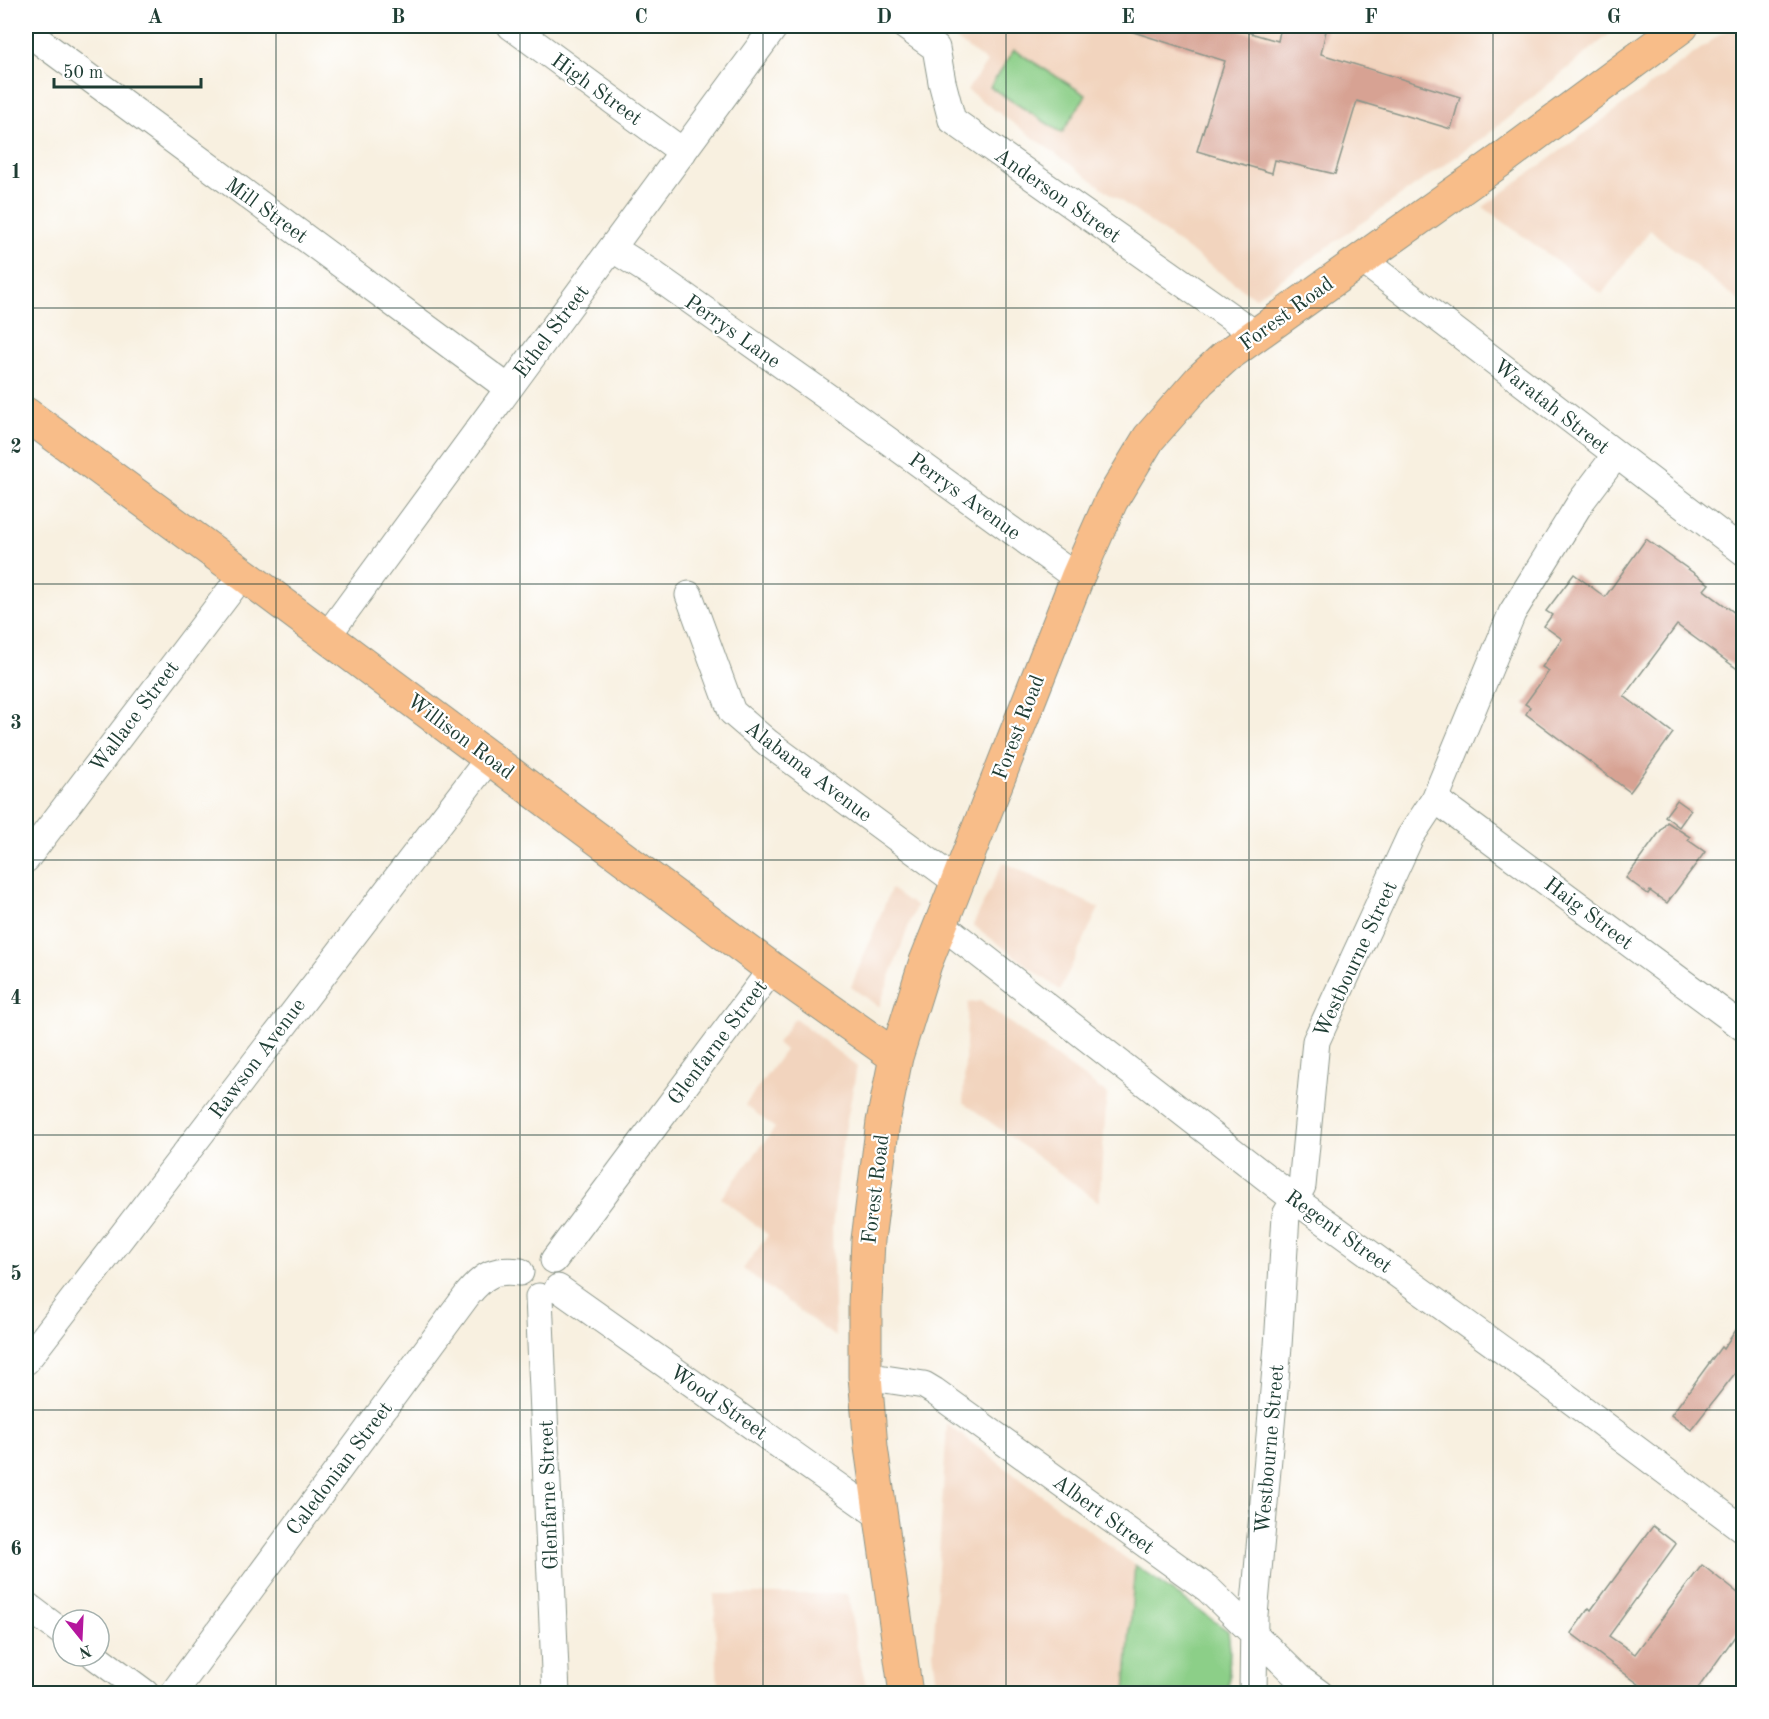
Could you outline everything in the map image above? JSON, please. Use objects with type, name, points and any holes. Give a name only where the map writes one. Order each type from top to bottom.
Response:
[{"type":"main road","name":"Forest Road","points":[[906,1694],[880,1517],[865,1376],[868,1240],[883,1122],[896,1057],[925,964],[1077,578],[1111,501],[1149,438],[1200,380],[1255,334],[1501,160],[1682,26]]},
{"type":"main road","name":"Willison Road","points":[[26,414],[772,969],[896,1057]]},
{"type":"street","name":"High Street","points":[[511,26],[683,152]]},
{"type":"street","name":"Ethel Street","points":[[327,636],[775,26]]},
{"type":"street","name":"Anderson Street","points":[[905,26],[936,48],[952,120],[1255,334]]},
{"type":"street","name":"Mill Street","points":[[26,32],[508,388]]},
{"type":"street","name":"Perrys Lane","points":[[612,248],[656,276],[853,415]]},
{"type":"street","name":"Waratah Street","points":[[1361,259],[1743,552]]},
{"type":"street","name":"Perrys Avenue","points":[[853,415],[1077,578]]},
{"type":"street","name":"Westbourne Street","points":[[1253,1694],[1254,1631],[1278,1346],[1286,1215],[1302,1185],[1316,1041],[1410,837],[1436,799],[1512,613],[1582,500],[1616,455]]},
{"type":"street","name":"Wallace Street","points":[[26,859],[243,574]]},
{"type":"street","name":"Alabama Avenue","points":[[689,595],[732,712],[768,743],[957,882]]},
{"type":"street","name":"Rawson Avenue","points":[[26,1361],[490,757]]},
{"type":"street","name":"Haig Street","points":[[1436,799],[1743,1028]]},
{"type":"street","name":"Regent Street","points":[[940,924],[1294,1199],[1554,1387],[1743,1530]]},
{"type":"street","name":"Glenfarne Street","points":[[554,1260],[772,969]]},
{"type":"street","points":[[541,1255],[554,1260],[561,1273],[549,1292],[526,1292],[522,1286],[520,1272],[527,1260],[541,1255]]},
{"type":"street","name":"Caledonian Street","points":[[176,1692],[472,1289],[482,1279],[496,1272],[520,1272]]},
{"type":"street","name":"Glenfarne Street","points":[[549,1292],[556,1694]]},
{"type":"street","name":"Wood Street","points":[[549,1292],[880,1517]]},
{"type":"street","name":"Albert Street","points":[[865,1376],[924,1385],[934,1391],[1208,1589],[1254,1631],[1301,1680],[1320,1694]]},
{"type":"street","points":[[26,1605],[51,1624]]},
{"type":"street","points":[[111,1668],[144,1693],[156,1686],[163,1686],[176,1692]]},
{"type":"shaded area","points":[[964,26],[1619,26],[1487,135],[1255,298],[967,90],[987,62],[954,38]]},
{"type":"shaded area","points":[[1732,26],[1744,26],[1743,304],[1650,230],[1602,294],[1483,207]]},
{"type":"shaded area","points":[[1003,862],[1099,908],[1060,990],[973,925]]},
{"type":"shaded area","points":[[891,889],[916,906],[879,1007],[851,987]]},
{"type":"shaded area","points":[[980,1001],[1107,1094],[1099,1202],[963,1102],[968,1003]]},
{"type":"shaded area","points":[[795,1018],[857,1067],[841,1152],[832,1228],[835,1337],[743,1269],[768,1235],[721,1198],[775,1128],[745,1105],[785,1050],[777,1043]]},
{"type":"shaded area","points":[[947,1424],[1135,1565],[1125,1693],[938,1694],[933,1652]]},
{"type":"shaded area","points":[[714,1594],[848,1594],[856,1644],[868,1693],[718,1693]]},
{"type":"green space","points":[[1014,50],[1086,95],[1062,133],[990,87]]},
{"type":"green space","points":[[1135,1565],[1228,1631],[1230,1649],[1228,1693],[1125,1693]]},
{"type":"building","points":[[1125,26],[1226,26],[1278,41],[1281,26],[1327,26],[1321,54],[1460,97],[1451,129],[1357,101],[1335,174],[1275,160],[1272,173],[1197,151],[1225,61],[1124,29]]},
{"type":"building","points":[[1646,539],[1709,584],[1704,590],[1743,619],[1743,673],[1677,625],[1624,696],[1673,733],[1630,792],[1526,714],[1530,707],[1525,704],[1549,671],[1542,667],[1562,639],[1544,626],[1552,615],[1546,611],[1574,574],[1605,597]]},
{"type":"building","points":[[1677,800],[1691,810],[1679,827],[1665,816]]},
{"type":"building","points":[[1667,822],[1690,837],[1688,840],[1705,852],[1667,903],[1650,891],[1648,894],[1626,878]]},
{"type":"building","points":[[1743,1320],[1743,1363],[1691,1430],[1671,1415]]},
{"type":"building","points":[[1653,1526],[1676,1544],[1609,1636],[1635,1654],[1702,1565],[1743,1597],[1743,1625],[1694,1694],[1652,1694],[1571,1633],[1589,1608],[1591,1610]]}]
